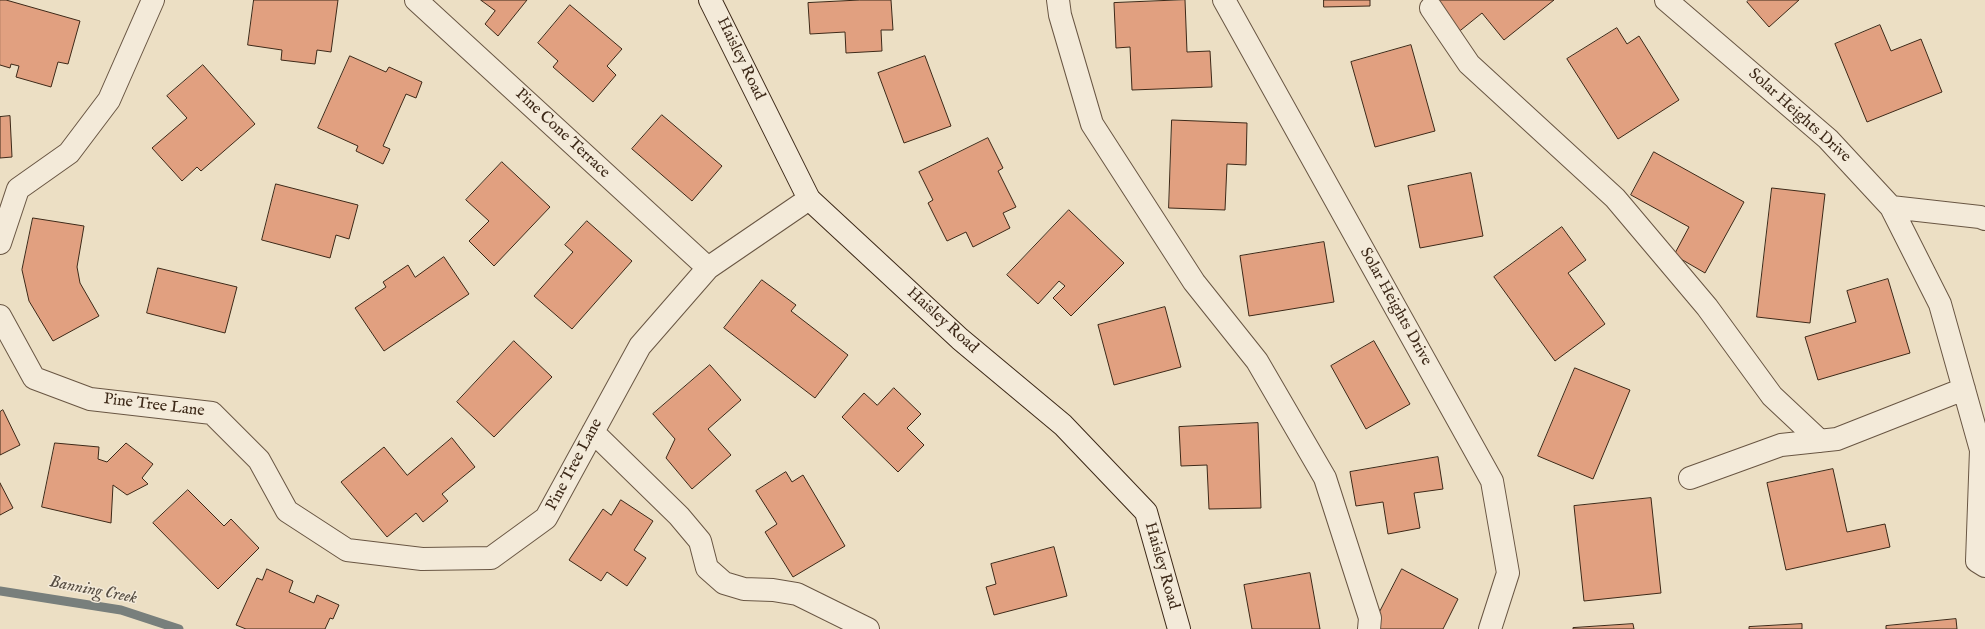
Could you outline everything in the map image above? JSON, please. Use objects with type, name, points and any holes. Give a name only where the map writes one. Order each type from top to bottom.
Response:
[{"type":"street","points":[[0,243],[18,189],[69,153],[109,100],[153,0]]},
{"type":"street","name":"Pine Cone Terrace","points":[[416,0],[708,268]]},
{"type":"street","name":"Haisley Road","points":[[710,0],[809,199],[960,339],[1063,425],[1146,512],[1179,629]]},
{"type":"street","points":[[1058,0],[1060,14],[1092,124],[1194,282],[1257,361],[1325,478],[1370,618],[1369,629]]},
{"type":"street","name":"Solar Heights Drive","points":[[1224,0],[1492,481],[1508,573],[1490,629]]},
{"type":"street","name":"Solar Heights Drive","points":[[1666,0],[1828,139],[1892,207],[1940,304],[1981,450],[1977,561],[1985,566]]},
{"type":"street","points":[[1431,8],[1469,64],[1615,198],[1707,307],[1772,396],[1820,441]]},
{"type":"street","name":"Pine Tree Lane","points":[[0,317],[34,378],[90,399],[212,413],[259,460],[287,511],[347,550],[422,559],[491,558],[546,518],[640,346],[708,268],[809,199]]},
{"type":"street","points":[[1892,207],[1980,217],[1985,219]]},
{"type":"street","points":[[1690,478],[1781,445],[1837,439],[1964,389]]},
{"type":"street","points":[[593,432],[680,516],[700,541],[707,568],[724,582],[744,589],[773,590],[797,594],[868,629]]},
{"type":"building","points":[[0,0],[6,0],[80,21],[68,64],[58,62],[51,87],[16,77],[19,66],[11,64],[10,68],[0,65]]},
{"type":"building","points":[[254,0],[338,0],[331,52],[317,50],[315,64],[281,60],[282,50],[248,45]]},
{"type":"building","points":[[481,0],[527,0],[498,36],[485,24],[495,11]]},
{"type":"building","points":[[891,0],[893,30],[881,30],[882,51],[846,53],[845,32],[810,34],[808,3]]},
{"type":"building","points":[[1185,0],[1187,52],[1210,51],[1212,87],[1132,90],[1130,47],[1116,48],[1114,3]]},
{"type":"building","points":[[1324,0],[1370,0],[1370,6],[1324,7]]},
{"type":"building","points":[[1434,0],[1554,0],[1504,40],[1482,13],[1456,34]]},
{"type":"building","points":[[1749,0],[1799,0],[1769,27],[1747,2]]},
{"type":"building","points":[[570,5],[622,49],[607,66],[616,75],[593,102],[553,67],[558,61],[538,43]]},
{"type":"building","points":[[1880,25],[1891,51],[1921,39],[1942,92],[1867,122],[1835,44]]},
{"type":"building","points":[[1617,28],[1627,44],[1639,36],[1679,100],[1618,139],[1567,59]]},
{"type":"building","points":[[1411,45],[1435,131],[1375,147],[1351,62]]},
{"type":"building","points":[[350,56],[386,72],[389,67],[422,82],[416,98],[406,94],[383,146],[390,149],[383,164],[356,151],[358,146],[318,128]]},
{"type":"building","points":[[925,56],[951,126],[904,143],[878,73]]},
{"type":"building","points":[[203,65],[255,124],[201,171],[197,167],[182,181],[152,148],[187,118],[167,96]]},
{"type":"building","points":[[662,115],[722,166],[692,201],[632,149]]},
{"type":"building","points":[[10,116],[12,157],[0,158],[0,117]]},
{"type":"building","points":[[1172,120],[1247,123],[1246,165],[1227,164],[1225,210],[1169,208]]},
{"type":"building","points":[[988,138],[1003,168],[998,171],[1016,207],[1003,213],[1010,228],[973,247],[966,232],[947,241],[928,203],[933,200],[919,172]]},
{"type":"building","points":[[1654,152],[1744,202],[1705,273],[1674,255],[1689,227],[1631,195]]},
{"type":"building","points":[[502,162],[550,207],[494,266],[469,241],[489,221],[466,200]]},
{"type":"building","points":[[1471,173],[1483,236],[1420,248],[1408,186]]},
{"type":"building","points":[[276,184],[358,205],[349,239],[336,235],[330,258],[262,240]]},
{"type":"building","points":[[1772,188],[1825,194],[1810,323],[1757,317]]},
{"type":"building","points":[[1069,210],[1124,263],[1071,316],[1053,298],[1065,286],[1059,281],[1038,304],[1007,275]]},
{"type":"building","points":[[33,218],[84,226],[77,267],[80,283],[99,316],[53,341],[29,301],[22,270]]},
{"type":"building","points":[[587,221],[632,261],[572,329],[534,296],[573,252],[565,245]]},
{"type":"building","points":[[1562,227],[1586,260],[1568,273],[1605,324],[1555,361],[1494,277]]},
{"type":"building","points":[[1324,242],[1334,302],[1249,316],[1240,256]]},
{"type":"building","points":[[444,257],[469,294],[384,351],[355,308],[386,287],[383,282],[408,265],[415,277]]},
{"type":"building","points":[[158,268],[237,287],[225,333],[147,313]]},
{"type":"building","points":[[1888,279],[1910,353],[1818,380],[1805,337],[1856,322],[1847,291]]},
{"type":"building","points":[[762,280],[796,305],[791,311],[848,355],[815,398],[724,328]]},
{"type":"building","points":[[1165,307],[1181,367],[1114,385],[1098,325]]},
{"type":"building","points":[[514,341],[552,377],[494,437],[457,402]]},
{"type":"building","points":[[1374,341],[1410,404],[1366,429],[1331,366]]},
{"type":"building","points":[[710,365],[741,400],[708,429],[731,455],[692,489],[666,458],[675,439],[653,414]]},
{"type":"building","points":[[1575,368],[1630,390],[1593,479],[1538,456]]},
{"type":"building","points":[[894,388],[921,414],[907,428],[924,445],[898,472],[842,417],[864,393],[877,405]]},
{"type":"building","points":[[3,410],[20,445],[0,455],[0,412]]},
{"type":"building","points":[[1258,423],[1261,508],[1209,509],[1207,465],[1181,466],[1179,427]]},
{"type":"building","points":[[452,438],[475,467],[442,494],[448,501],[423,522],[416,513],[387,537],[341,482],[384,447],[407,475]]},
{"type":"building","points":[[55,443],[99,447],[98,459],[107,462],[126,443],[153,464],[142,478],[148,484],[127,495],[113,485],[111,523],[42,507]]},
{"type":"building","points":[[1438,457],[1443,489],[1414,493],[1420,528],[1388,534],[1383,502],[1356,506],[1350,472]]},
{"type":"building","points":[[1833,469],[1847,532],[1885,524],[1890,547],[1786,570],[1767,483]]},
{"type":"building","points":[[786,472],[792,482],[803,475],[845,546],[793,577],[765,532],[777,524],[756,491]]},
{"type":"building","points":[[0,483],[13,508],[0,515]]},
{"type":"building","points":[[188,490],[224,526],[231,519],[259,548],[218,589],[153,523]]},
{"type":"building","points":[[1651,498],[1661,593],[1584,601],[1574,506]]},
{"type":"building","points":[[621,500],[653,521],[634,550],[646,558],[627,586],[607,572],[601,581],[569,560],[603,509],[611,515]]},
{"type":"building","points":[[1054,547],[1067,596],[994,615],[986,587],[996,584],[991,564]]},
{"type":"building","points":[[267,569],[293,581],[289,592],[314,603],[317,595],[339,605],[333,619],[330,618],[325,629],[246,629],[236,625],[257,578],[262,580]]},
{"type":"building","points":[[1402,569],[1458,599],[1443,629],[1371,629]]},
{"type":"building","points":[[1310,573],[1320,629],[1252,629],[1244,585]]},
{"type":"building","points":[[1956,619],[1957,629],[1886,629],[1886,626]]},
{"type":"building","points":[[1633,624],[1634,629],[1573,629],[1573,628]]},
{"type":"building","points":[[1802,624],[1802,629],[1749,629],[1749,627]]},
{"type":"waterway","name":"Banning Creek","points":[[0,591],[121,610],[179,629]]}]
